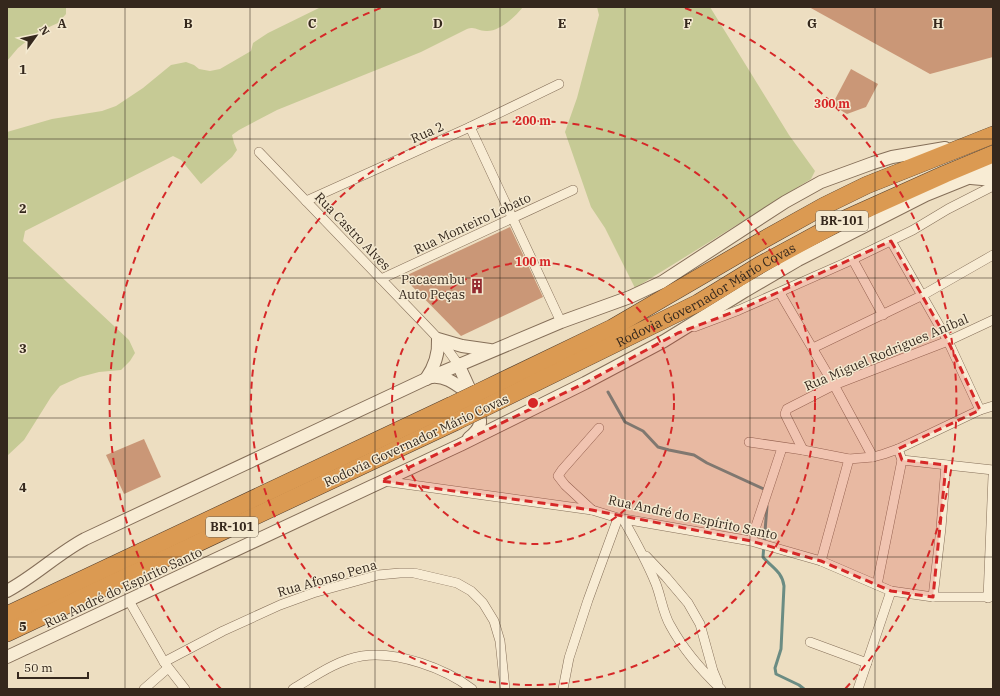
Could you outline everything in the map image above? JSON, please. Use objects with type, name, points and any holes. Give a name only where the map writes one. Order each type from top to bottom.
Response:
[{"type":"highway","name":"Rodovia Governador Mário Covas","points":[[7,615],[612,328],[763,240],[836,200],[867,185],[993,135]]},
{"type":"highway","name":"Rodovia Governador Mário Covas","points":[[7,633],[576,364],[698,303],[760,265],[847,218],[993,154]]},
{"type":"street","name":"Rua 2","points":[[306,201],[470,127],[559,84]]},
{"type":"street","points":[[470,127],[561,322]]},
{"type":"street","name":"Rodovia Governador Mário Covas","points":[[7,591],[31,576],[61,553],[85,539],[458,364],[561,322],[618,302],[662,282],[795,196],[838,175],[892,157],[972,144]]},
{"type":"street","name":"Rua Castro Alves","points":[[259,152],[438,339],[458,364]]},
{"type":"street","name":"Rua André do Espírito Santo","points":[[7,657],[460,445],[585,383],[678,333],[798,260],[907,204],[966,178],[993,168]]},
{"type":"street","points":[[966,178],[993,180]]},
{"type":"street","points":[[678,333],[780,293],[853,260],[913,230],[948,209],[993,186]]},
{"type":"street","name":"Rua Monteiro Lobato","points":[[381,279],[573,190]]},
{"type":"street","points":[[891,241],[948,340],[980,410]]},
{"type":"street","points":[[813,348],[924,296],[993,255]]},
{"type":"street","points":[[853,260],[883,315]]},
{"type":"street","points":[[780,293],[834,385],[873,457]]},
{"type":"street","name":"Rua Miguel Rodrigues Aníbal","points":[[803,450],[785,414],[787,409],[834,385],[948,340],[993,320]]},
{"type":"street","points":[[426,379],[436,360],[438,353],[438,339],[462,346],[494,350]]},
{"type":"street","points":[[458,364],[474,394],[480,415],[480,422],[474,433],[460,445]]},
{"type":"street","points":[[426,379],[436,377],[446,378],[474,394]]},
{"type":"street","points":[[749,442],[849,459],[873,457],[898,449],[980,410],[993,406]]},
{"type":"street","points":[[592,510],[561,481],[558,476],[599,428]]},
{"type":"street","points":[[751,541],[782,448]]},
{"type":"street","points":[[877,585],[902,460],[898,449]]},
{"type":"street","points":[[821,561],[849,459]]},
{"type":"street","points":[[902,460],[993,470]]},
{"type":"street","points":[[932,597],[941,528],[946,465]]},
{"type":"street","points":[[990,597],[993,476]]},
{"type":"street","name":"Rua André do Espírito Santo","points":[[381,481],[592,510],[621,518],[751,541],[821,561],[891,591],[932,597],[990,597]]},
{"type":"street","points":[[621,518],[640,551],[656,585],[668,623],[684,648],[721,689]]},
{"type":"street","points":[[563,689],[569,658],[588,600],[621,518]]},
{"type":"street","points":[[640,551],[666,577],[688,603],[700,624],[713,671],[721,689]]},
{"type":"street","name":"Rua Afonso Pena","points":[[144,689],[166,665],[223,631],[286,603],[313,593],[378,575],[400,573],[414,573],[457,583],[471,591],[483,603],[494,621],[500,641],[505,689]]},
{"type":"street","points":[[656,585],[666,577]]},
{"type":"street","points":[[858,689],[891,591]]},
{"type":"street","points":[[128,600],[166,665],[185,689]]},
{"type":"street","points":[[810,642],[867,663]]},
{"type":"street","points":[[293,689],[322,671],[342,662],[362,656],[385,656],[405,659],[436,669],[461,681],[472,689]]},
{"type":"street","points":[[695,661],[703,660],[709,656]]},
{"type":"highlighted area","points":[[891,241],[948,341],[980,410],[898,449],[902,460],[946,465],[933,597],[891,591],[821,561],[751,541],[592,510],[381,481],[585,383],[678,333],[739,310]]},
{"type":"green space","points":[[7,7],[66,7],[66,14],[58,23],[38,32],[18,48],[7,61]]},
{"type":"green space","points":[[321,7],[523,7],[516,15],[496,29],[486,31],[475,28],[467,29],[421,52],[277,110],[239,130],[232,135],[237,150],[232,157],[201,184],[181,160],[173,156],[25,231],[23,241],[129,340],[135,353],[130,361],[121,370],[99,372],[80,377],[60,386],[51,397],[24,440],[7,456],[7,132],[52,119],[102,111],[116,106],[143,88],[171,65],[186,62],[199,69],[210,71],[220,69],[251,51],[253,43],[268,33]]},
{"type":"green space","points":[[597,7],[710,7],[789,135],[815,171],[811,179],[635,288],[605,228],[591,207],[565,132],[577,98],[599,15]]},
{"type":"building","points":[[809,7],[993,7],[993,57],[930,74]]},
{"type":"building","points":[[851,69],[878,84],[866,107],[847,114],[832,105]]},
{"type":"building","name":"Pacaembu Auto Peças","points":[[510,227],[543,297],[461,336],[403,277]]},
{"type":"building","points":[[144,439],[161,477],[124,494],[106,455]]},
{"type":"waterway","points":[[608,392],[625,422],[643,431],[658,447],[694,455],[707,463],[766,490]]},
{"type":"waterway","points":[[767,506],[763,557],[779,573],[784,586],[781,649],[775,668],[776,674],[804,689]]},
{"type":"place","name":"Pacaembu Auto Peças","points":[[477,286]]}]
